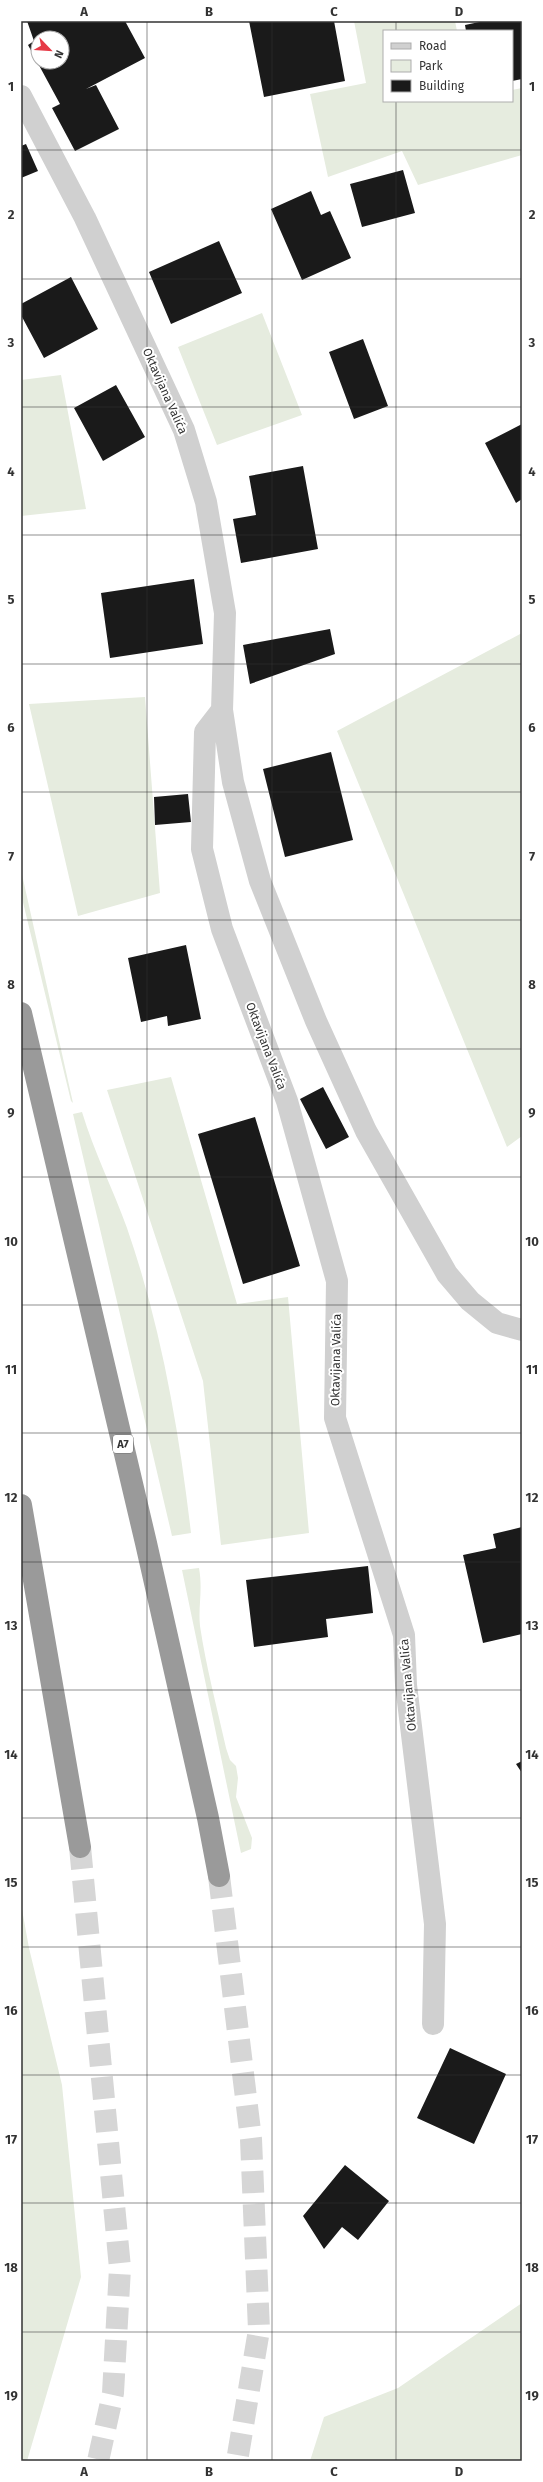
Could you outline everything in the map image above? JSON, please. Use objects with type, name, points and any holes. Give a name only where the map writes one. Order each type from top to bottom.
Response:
[{"type":"highway","name":"A7","points":[[21,1013],[157,1588],[219,1876]]},
{"type":"highway","points":[[21,1505],[80,1847]]},
{"type":"street","name":"Oktavijana Valića","points":[[21,96],[85,218],[184,430],[206,502],[225,613],[222,710],[233,782],[260,880],[316,1021],[366,1131],[447,1274],[470,1301],[497,1323],[522,1330]]},
{"type":"street","name":"Oktavijana Valića","points":[[222,710],[205,732],[202,849],[222,929],[287,1102],[337,1281],[335,1418],[404,1635],[406,1685],[435,1924],[433,2024]]},
{"type":"green space","points":[[354,21],[455,21],[457,30],[383,30],[383,102],[513,102],[513,90],[522,88],[522,155],[418,185],[402,151],[328,177],[310,94],[366,83]]},
{"type":"green space","points":[[262,313],[302,415],[217,445],[178,347]]},
{"type":"green space","points":[[61,375],[86,509],[21,516],[21,380]]},
{"type":"green space","points":[[522,633],[522,1136],[507,1147],[337,731]]},
{"type":"green space","points":[[145,697],[160,893],[78,916],[29,704]]},
{"type":"green space","points":[[21,870],[73,1103],[71,1101],[21,894]]},
{"type":"green space","points":[[171,1077],[237,1304],[288,1297],[309,1533],[221,1545],[203,1381],[107,1090]]},
{"type":"green space","points":[[82,1112],[92,1142],[127,1228],[150,1303],[167,1379],[181,1456],[191,1533],[172,1536],[73,1114]]},
{"type":"green space","points":[[199,1568],[201,1584],[200,1626],[205,1657],[226,1748],[230,1760],[236,1766],[238,1778],[236,1797],[252,1838],[251,1849],[241,1853],[182,1570]]},
{"type":"green space","points":[[21,1904],[29,1948],[62,2085],[81,2277],[27,2461],[21,2461]]},
{"type":"green space","points":[[522,2303],[522,2461],[310,2461],[324,2417],[398,2388]]},
{"type":"building","points":[[27,21],[125,21],[145,58],[86,89],[96,85],[119,129],[75,151],[52,108],[60,104],[42,70],[70,70],[70,30],[30,30]]},
{"type":"building","points":[[249,21],[334,21],[345,81],[264,97]]},
{"type":"building","points":[[484,21],[522,21],[522,79],[513,81],[513,30],[466,30],[465,25]]},
{"type":"building","points":[[26,144],[38,171],[21,178],[21,146]]},
{"type":"building","points":[[403,170],[415,213],[362,227],[350,184]]},
{"type":"building","points":[[311,191],[321,215],[330,211],[351,258],[302,280],[271,209]]},
{"type":"building","points":[[219,241],[242,293],[171,324],[149,272]]},
{"type":"building","points":[[71,277],[98,329],[44,358],[21,315],[21,304]]},
{"type":"building","points":[[363,339],[388,406],[354,419],[329,352]]},
{"type":"building","points":[[116,385],[145,437],[103,461],[74,408]]},
{"type":"building","points":[[522,424],[522,499],[516,503],[485,443]]},
{"type":"building","points":[[303,466],[318,549],[241,563],[233,519],[256,515],[249,476]]},
{"type":"building","points":[[194,579],[203,644],[110,658],[101,593]]},
{"type":"building","points":[[330,629],[335,654],[250,684],[243,645]]},
{"type":"building","points":[[331,752],[353,840],[285,857],[263,769]]},
{"type":"building","points":[[188,794],[191,822],[155,825],[154,797]]},
{"type":"building","points":[[186,945],[201,1019],[168,1026],[167,1016],[141,1022],[128,958]]},
{"type":"building","points":[[323,1087],[349,1137],[326,1149],[300,1099]]},
{"type":"building","points":[[255,1117],[300,1266],[243,1284],[198,1134]]},
{"type":"building","points":[[522,1527],[522,1634],[483,1643],[463,1555],[496,1548],[493,1534]]},
{"type":"building","points":[[368,1566],[373,1613],[326,1619],[328,1637],[254,1647],[246,1580]]},
{"type":"building","points":[[522,1761],[522,1773],[516,1764]]},
{"type":"building","points":[[450,2048],[506,2074],[474,2144],[417,2118]]},
{"type":"building","points":[[345,2165],[389,2201],[358,2240],[342,2227],[324,2249],[303,2216]]},
{"type":"tunnel","points":[[80,1847],[120,2268],[113,2393],[98,2461]]},
{"type":"tunnel","points":[[219,1876],[251,2139],[259,2330],[237,2461]]}]
